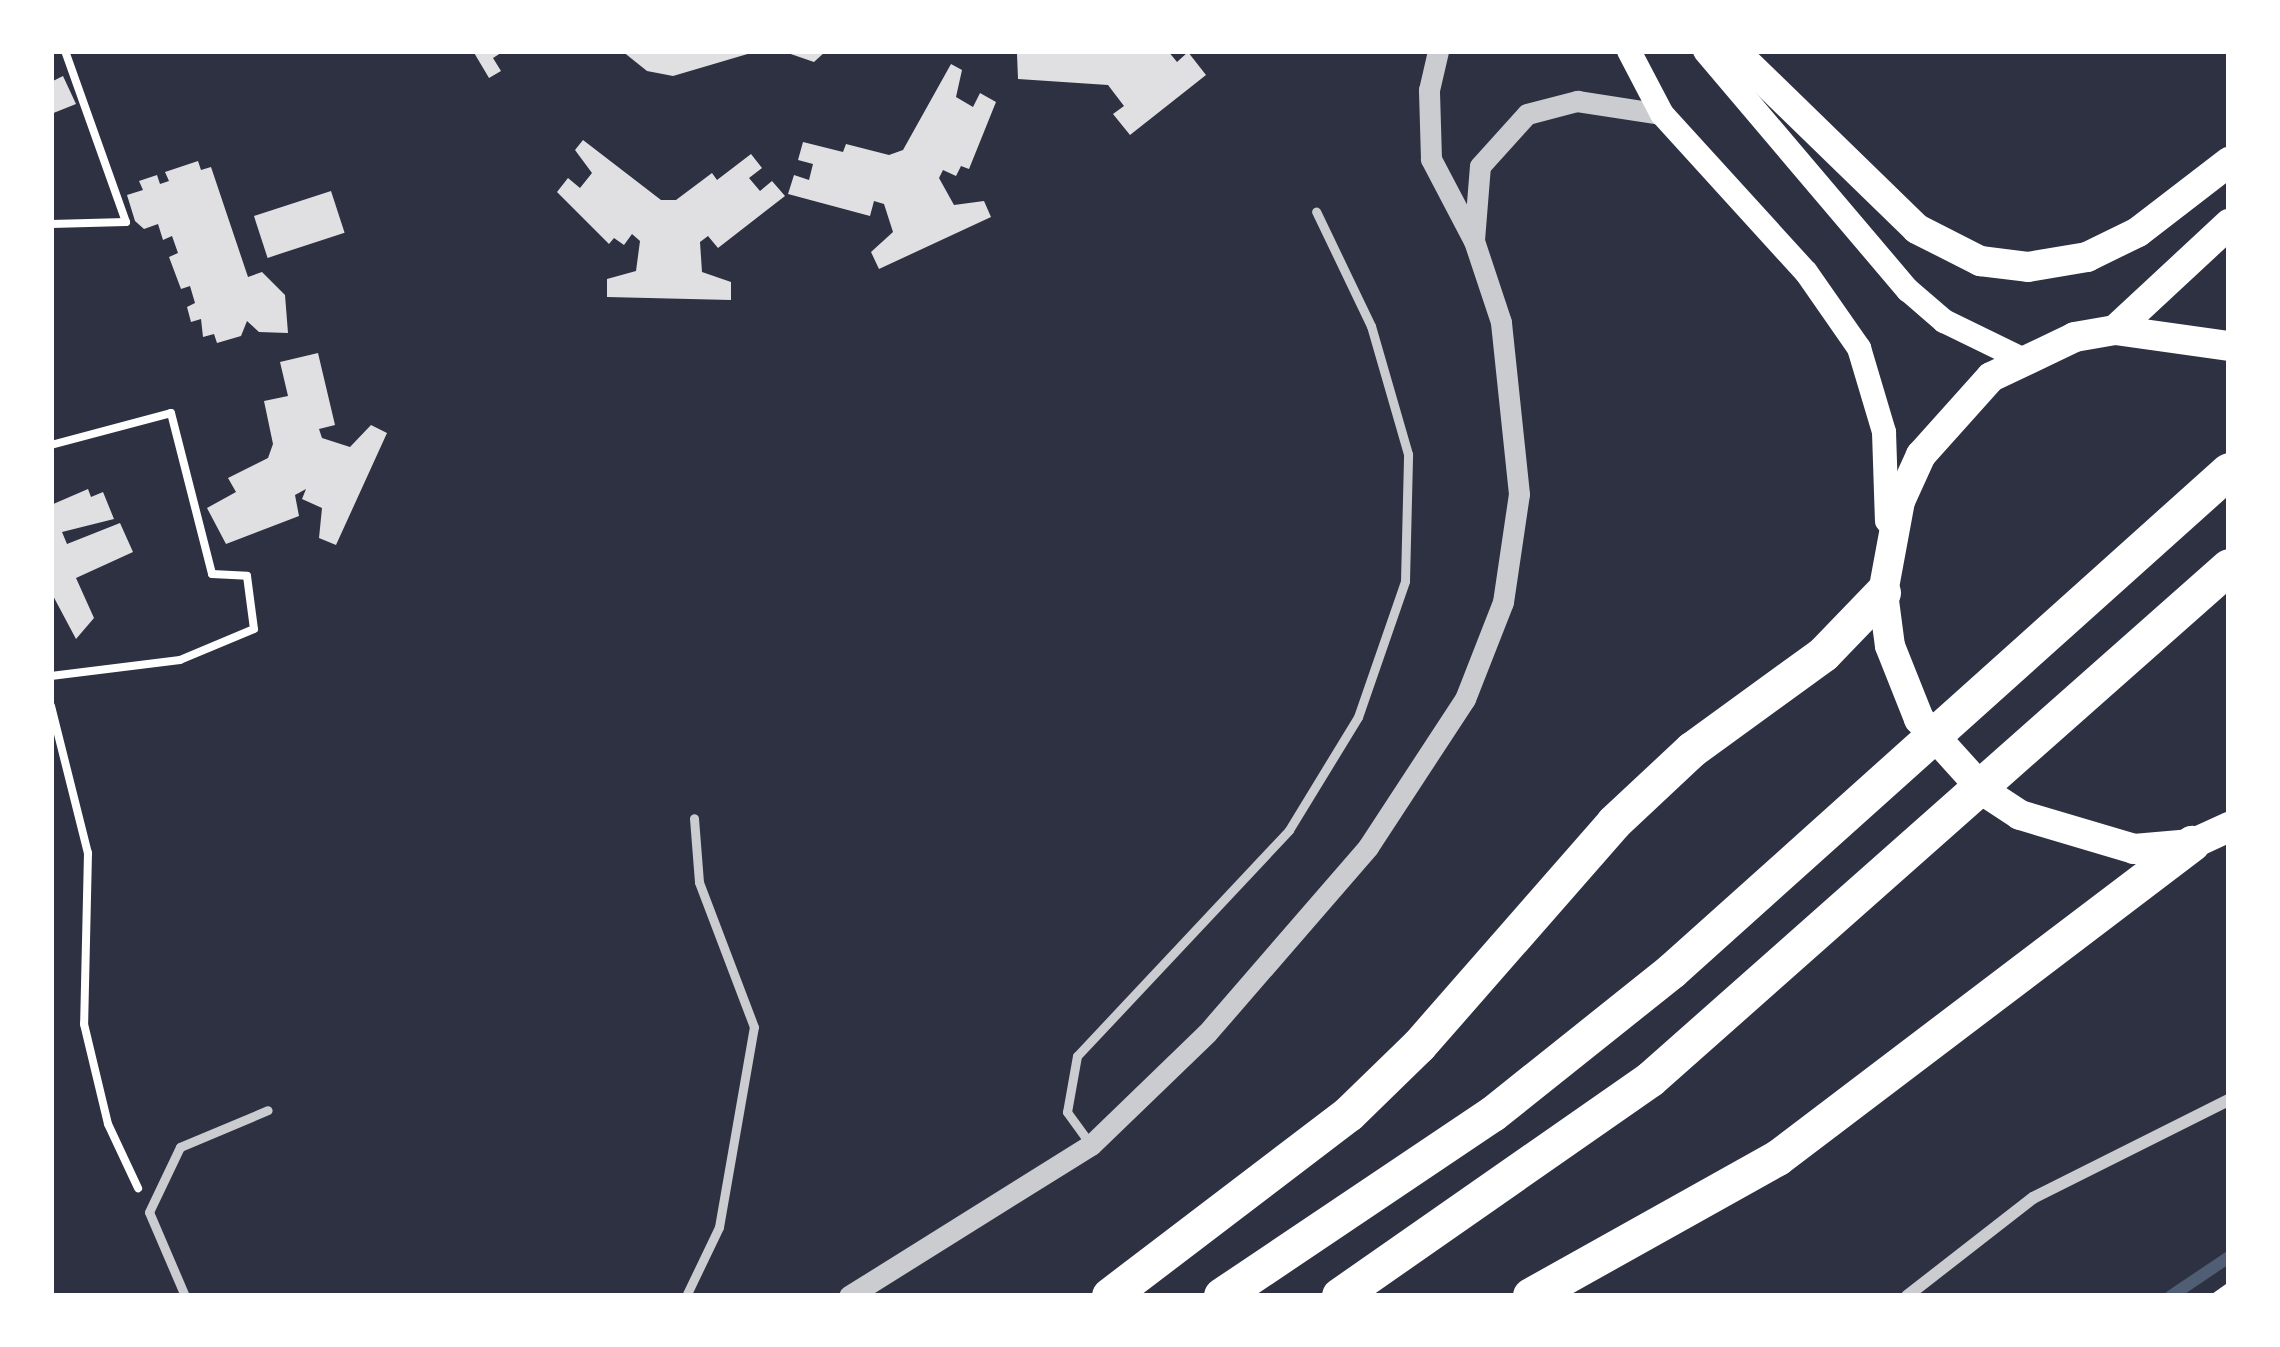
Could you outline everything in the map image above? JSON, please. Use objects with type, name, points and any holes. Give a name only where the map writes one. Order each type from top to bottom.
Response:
[{"type":"highway","points":[[1222,1296],[1493,1114],[1672,971],[2229,471]]},
{"type":"highway","points":[[1340,1296],[1651,1079],[2229,567]]},
{"type":"highway","points":[[1110,1296],[1348,1114],[1614,824],[1692,750],[1824,654],[1883,593]]},
{"type":"highway","points":[[1531,1296],[1778,1158],[2192,844]]},
{"type":"main road","points":[[1629,51],[1662,114],[1806,272],[1858,348],[1884,432],[1883,593],[1903,689],[1956,764],[2020,815],[2091,842],[2192,844],[2229,827]]},
{"type":"main road","points":[[1705,51],[1908,290],[1944,321],[2020,358]]},
{"type":"main road","points":[[1734,51],[1917,230],[1980,261],[2028,267],[2086,256],[2138,232],[2229,162]]},
{"type":"main road","points":[[2115,330],[2229,224]]},
{"type":"main road","points":[[1886,554],[1921,455],[1954,411],[2020,358],[2115,330],[2229,346]]},
{"type":"street","points":[[849,1296],[1091,1144],[1207,1033],[1368,847],[1465,699],[1503,602],[1519,494],[1502,322],[1474,241],[1431,159],[1429,90],[1438,51]]},
{"type":"street","points":[[1474,241],[1480,166],[1527,114],[1577,100],[1662,114]]},
{"type":"street","points":[[1907,1296],[2033,1198],[2229,1100]]},
{"type":"lane","points":[[1091,1144],[1066,1112],[1077,1056],[1289,830],[1358,717],[1405,581],[1408,454],[1371,326],[1316,211]]},
{"type":"lane","points":[[686,1296],[719,1227],[754,1027],[699,882],[694,818]]},
{"type":"lane","points":[[184,1296],[149,1212],[179,1147],[268,1110]]},
{"type":"path","points":[[51,224],[126,223],[65,51]]},
{"type":"path","points":[[51,445],[171,413],[212,574],[247,576],[254,629],[179,660],[51,676]]},
{"type":"path","points":[[51,706],[88,853],[84,1024],[108,1124],[149,1212]]},
{"type":"path","points":[[2216,1296],[2229,1287]]},
{"type":"building","points":[[473,51],[504,51],[493,58],[501,71],[489,78]]},
{"type":"building","points":[[622,51],[751,53],[673,76],[647,71]]},
{"type":"building","points":[[782,51],[826,51],[814,62]]},
{"type":"building","points":[[1168,51],[1177,62],[1188,52],[1206,75],[1130,135],[1113,114],[1124,106],[1108,85],[1018,79],[1017,54]]},
{"type":"building","points":[[951,64],[962,70],[956,97],[973,107],[980,93],[996,102],[969,169],[961,166],[956,176],[943,170],[939,178],[954,205],[984,201],[991,217],[879,269],[871,252],[893,232],[884,204],[874,201],[870,216],[788,194],[794,175],[809,180],[813,164],[798,160],[803,142],[843,152],[846,144],[889,155],[903,150]]},
{"type":"building","points":[[63,76],[76,104],[51,114],[51,82]]},
{"type":"building","points":[[583,140],[661,200],[676,200],[712,173],[717,180],[751,154],[762,168],[749,178],[760,191],[772,181],[785,196],[718,248],[708,236],[700,242],[702,272],[731,282],[731,300],[607,297],[607,279],[636,271],[640,241],[632,234],[624,245],[614,238],[609,244],[557,192],[568,178],[580,188],[592,173],[575,150]]},
{"type":"building","points":[[198,161],[201,170],[211,167],[248,277],[262,272],[285,295],[288,333],[259,332],[247,321],[241,336],[217,343],[214,334],[203,337],[201,319],[191,322],[187,307],[195,303],[190,286],[181,289],[169,257],[178,253],[172,236],[163,240],[158,224],[144,229],[135,221],[127,195],[143,190],[139,181],[157,175],[160,184],[169,181],[165,172]]},
{"type":"building","points":[[331,191],[345,233],[268,258],[254,216]]},
{"type":"building","points":[[318,353],[335,425],[319,429],[322,438],[350,447],[371,425],[387,433],[336,545],[319,538],[322,508],[302,499],[306,489],[295,495],[299,516],[226,544],[207,508],[236,492],[228,478],[268,458],[273,444],[264,401],[288,396],[280,362]]},
{"type":"building","points":[[88,489],[91,497],[103,492],[114,519],[62,532],[67,544],[120,523],[133,552],[76,578],[94,618],[76,639],[51,592],[51,505]]},
{"type":"waterway","points":[[2171,1296],[2229,1257]]}]
